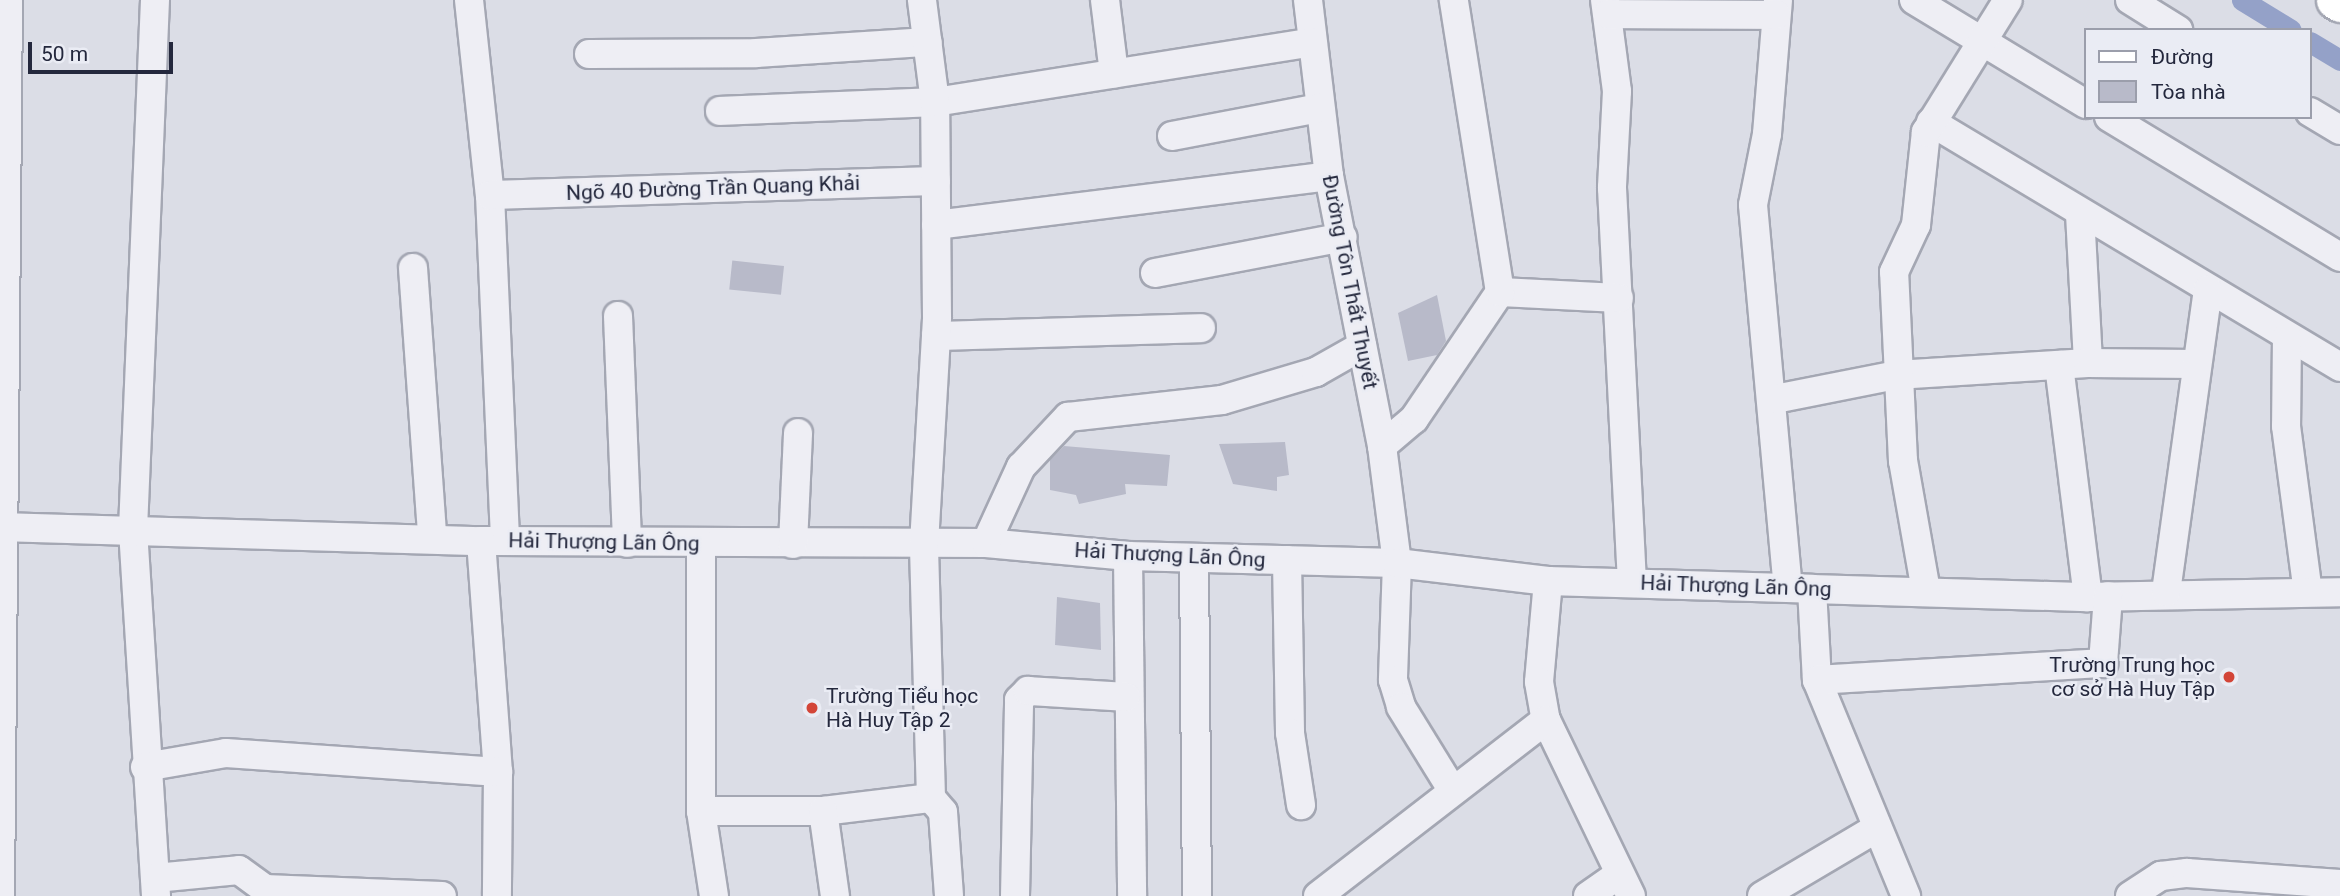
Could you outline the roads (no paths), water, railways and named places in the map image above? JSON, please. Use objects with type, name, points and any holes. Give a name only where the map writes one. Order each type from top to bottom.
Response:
[{"type":"main road","points":[[2335,0],[2340,3]]},
{"type":"street","points":[[0,896],[1,527],[8,0]]},
{"type":"street","points":[[155,0],[133,530],[145,767],[155,887],[239,870],[265,889],[442,896]]},
{"type":"street","points":[[469,0],[490,195],[498,772],[497,896]]},
{"type":"street","points":[[922,0],[935,102],[936,181],[936,336],[923,544],[931,798],[943,812],[949,896]]},
{"type":"street","points":[[1105,0],[1114,73]]},
{"type":"street","name":"Đường Tôn Thất Thuyết","points":[[1308,0],[1329,176],[1382,446],[1397,563],[1397,698],[1451,788]]},
{"type":"street","points":[[1382,446],[1414,419],[1500,292],[1454,0]]},
{"type":"street","points":[[1914,0],[2084,103]]},
{"type":"street","points":[[1926,591],[1896,375],[1894,272],[1916,225],[1931,122],[2008,0]]},
{"type":"street","points":[[2130,0],[2175,28]]},
{"type":"street","points":[[1632,582],[1612,188],[1617,91],[1606,7],[1777,8],[1767,134],[1754,205],[1775,399],[1800,588],[1817,680],[1906,896]]},
{"type":"street","points":[[720,110],[935,102],[1312,41]]},
{"type":"street","points":[[589,54],[756,54],[928,42]]},
{"type":"street","points":[[1171,136],[1319,108]]},
{"type":"street","points":[[2312,112],[2340,130]]},
{"type":"street","points":[[2112,119],[2340,257]]},
{"type":"street","points":[[1931,122],[2080,214],[2340,367]]},
{"type":"street","points":[[936,225],[1329,176]]},
{"type":"street","name":"Ngõ 40 Đường Trần Quang Khải","points":[[490,195],[936,181]]},
{"type":"street","points":[[2080,214],[2088,363]]},
{"type":"street","points":[[1155,273],[1343,237]]},
{"type":"street","points":[[414,268],[432,536]]},
{"type":"street","points":[[2166,592],[2195,364],[2208,290]]},
{"type":"street","points":[[1500,292],[1619,298]]},
{"type":"street","points":[[618,316],[627,543]]},
{"type":"street","points":[[936,336],[1201,328]]},
{"type":"street","points":[[2287,336],[2286,426],[2308,592]]},
{"type":"street","points":[[986,543],[1021,467],[1068,417],[1222,400],[1316,372],[1362,346]]},
{"type":"street","points":[[1775,399],[1896,375],[2088,363],[2195,364]]},
{"type":"street","points":[[1817,680],[2103,663],[2098,596],[2059,365]]},
{"type":"street","points":[[793,544],[798,433]]},
{"type":"street","name":"Hải Thượng Lãn Ông","points":[[1,527],[627,543],[986,543],[1128,556],[1397,563],[1548,581],[2098,596],[2166,592],[2340,592]]},
{"type":"street","points":[[701,544],[701,811],[714,896]]},
{"type":"street","points":[[1128,556],[1126,697],[1132,896]]},
{"type":"street","points":[[1194,559],[1197,896]]},
{"type":"street","points":[[1287,560],[1290,733],[1301,805]]},
{"type":"street","points":[[1548,581],[1539,682],[1546,720],[1625,885],[1588,896]]},
{"type":"street","points":[[1015,896],[1019,700],[1028,691],[1126,697]]},
{"type":"street","points":[[1318,896],[1451,788],[1546,720]]},
{"type":"street","points":[[145,767],[226,753],[498,772]]},
{"type":"street","points":[[701,811],[823,811],[931,798]]},
{"type":"street","points":[[823,811],[835,896]]},
{"type":"street","points":[[1762,896],[1877,828]]},
{"type":"street","points":[[2130,896],[2161,876],[2187,873],[2340,884]]},
{"type":"waterway","points":[[2242,0],[2288,28]]},
{"type":"waterway","points":[[2312,43],[2340,60]]},
{"type":"place","name":"Trường Trung học cơ sở Hà Huy Tập","points":[[2229,677]]},
{"type":"place","name":"Trường Tiểu học Hà Huy Tập 2","points":[[812,708]]}]
